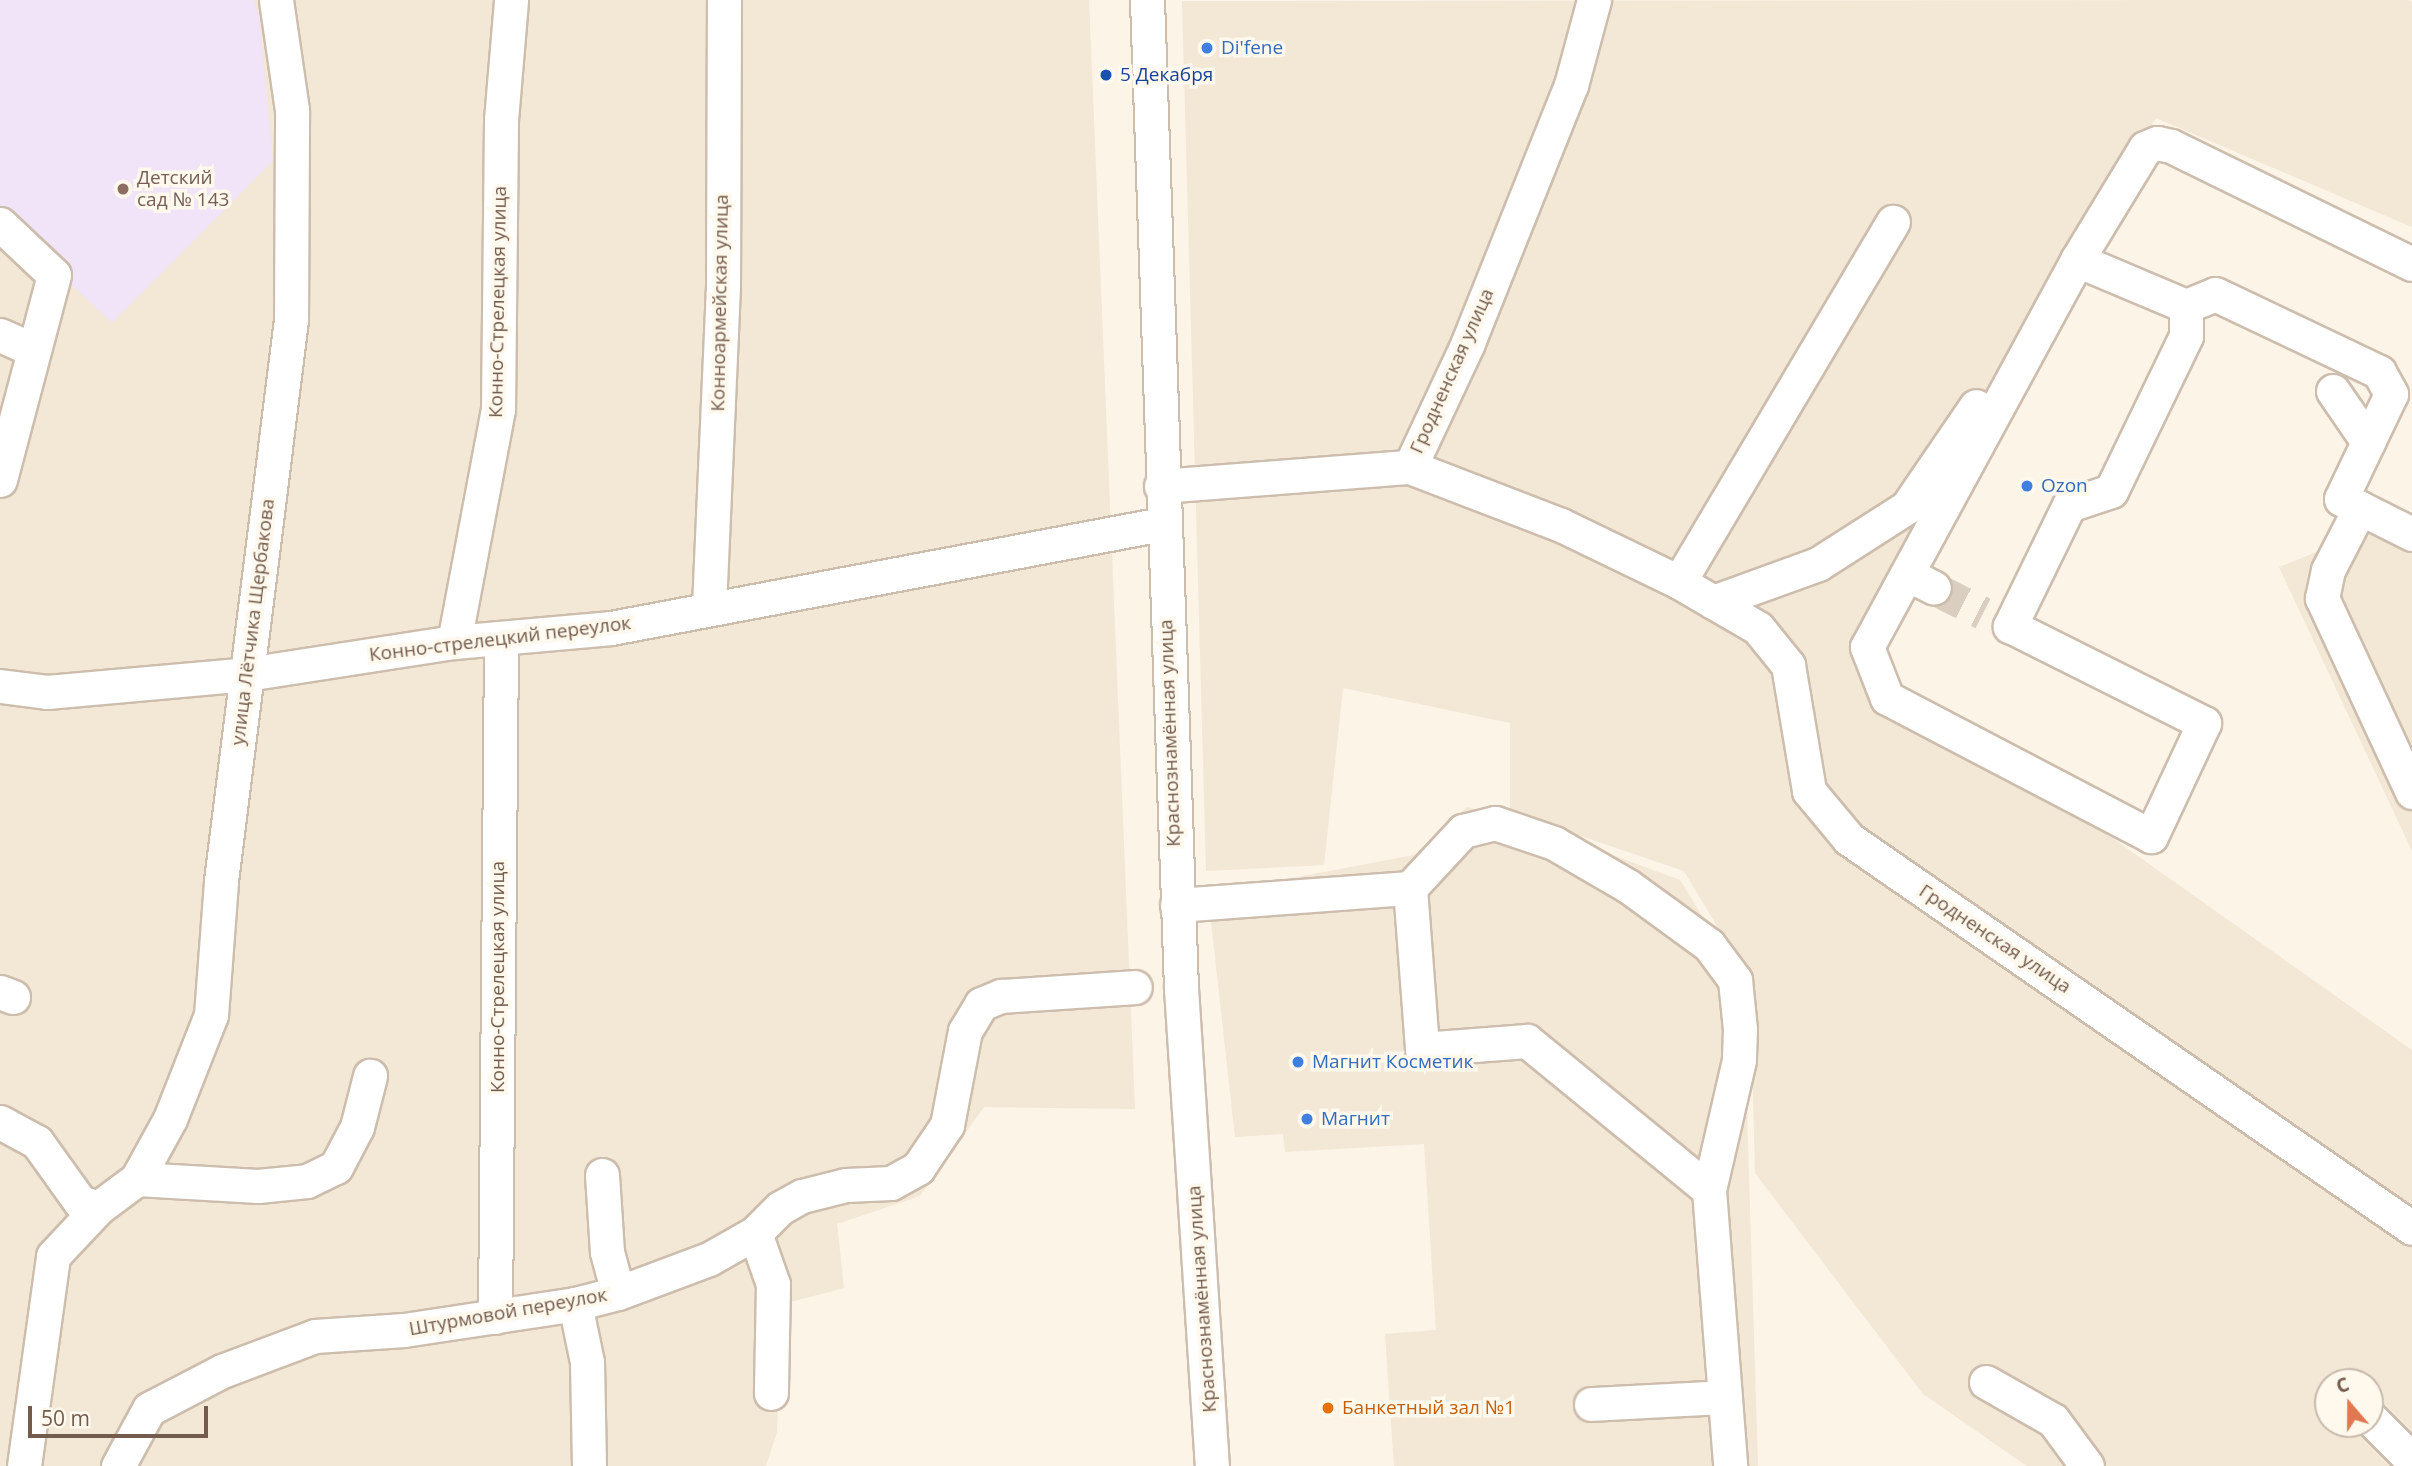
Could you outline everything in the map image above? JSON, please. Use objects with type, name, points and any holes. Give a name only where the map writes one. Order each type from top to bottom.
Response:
[{"type":"street","name":"улица Лётчика Щербакова","points":[[24,1466],[53,1256],[98,1209],[137,1179],[170,1119],[211,1014],[247,674],[291,320],[292,110],[276,0]]},
{"type":"street","name":"Конно-Стрелецкая улица","points":[[454,642],[498,410],[501,120],[511,0]]},
{"type":"street","name":"Конноармейская улица","points":[[709,607],[723,285],[724,0]]},
{"type":"street","name":"Краснознамённая улица","points":[[1147,0],[1161,524],[1177,905],[1212,1466]]},
{"type":"street","name":"Гродненская улица","points":[[1594,0],[1571,85],[1468,343],[1410,467],[1561,525],[1679,582],[1758,628],[1788,664],[1809,791],[1849,839],[2412,1228]]},
{"type":"street","points":[[1713,602],[1818,564],[1907,508],[2077,260],[2145,148],[2157,143],[2412,264]]},
{"type":"street","points":[[1679,582],[1893,222]]},
{"type":"street","points":[[0,225],[54,275],[32,349],[0,480]]},
{"type":"street","points":[[2077,260],[2186,306],[2215,294],[2379,372],[2391,394],[2342,499],[2412,534]]},
{"type":"street","points":[[2077,260],[1920,581],[1867,647],[1887,698],[2151,836],[2204,723],[1996,619],[2069,505],[2111,491],[2186,335],[2186,306]]},
{"type":"street","points":[[0,335],[32,349]]},
{"type":"street","points":[[2333,391],[2368,442]]},
{"type":"street","points":[[1161,486],[1410,467]]},
{"type":"street","points":[[2360,508],[2328,570],[2322,598],[2412,792]]},
{"type":"street","name":"Конно-стрелецкий переулок","points":[[0,686],[47,692],[247,674],[454,642],[611,628],[709,607],[1161,524]]},
{"type":"street","name":"Конно-Стрелецкая улица","points":[[495,1317],[501,638]]},
{"type":"street","points":[[1177,905],[1410,888],[1463,831],[1495,823],[1554,843],[1628,886],[1709,945],[1735,980],[1740,1029],[1739,1060],[1709,1190],[1730,1466]]},
{"type":"street","points":[[1410,888],[1422,1049],[1527,1041],[1709,1190]]},
{"type":"street","name":"Штурмовой переулок","points":[[118,1466],[149,1409],[222,1371],[315,1336],[495,1317],[575,1304],[618,1293],[709,1259],[755,1233],[780,1208],[802,1196],[846,1185],[891,1183],[918,1168],[947,1125],[965,1031],[981,1004],[1001,996],[1135,987]]},
{"type":"street","points":[[137,1179],[258,1186],[307,1181],[336,1167],[357,1128],[370,1076]]},
{"type":"street","points":[[0,1122],[37,1142],[80,1202],[98,1209]]},
{"type":"street","points":[[602,1175],[607,1252],[618,1293]]},
{"type":"street","points":[[755,1233],[773,1284],[771,1393]]},
{"type":"street","points":[[575,1304],[587,1362],[589,1466]]},
{"type":"street","points":[[1986,1382],[2053,1420],[2087,1466]]},
{"type":"street","points":[[1591,1404],[1725,1397]]},
{"type":"street","points":[[2384,1433],[2412,1460]]},
{"type":"shaded area","points":[[0,0],[1089,0],[1135,1109],[984,1107],[920,1196],[837,1224],[844,1288],[783,1304],[777,1432],[766,1466],[0,1466]]},
{"type":"shaded area","name":"Детский сад № 143","points":[[0,0],[254,0],[259,16],[273,161],[112,323],[0,217]]},
{"type":"shaded area","points":[[1182,1],[2412,2],[2412,227],[2156,118],[2030,328],[1849,652],[2412,1050],[2412,1466],[2027,1466],[1923,1394],[1755,1173],[1750,981],[1684,871],[1510,812],[1510,723],[1343,688],[1324,865],[1206,871]]},
{"type":"shaded area","points":[[2412,514],[2412,851],[2279,567]]},
{"type":"shaded area","points":[[1467,807],[1534,826],[1680,880],[1743,983],[1758,1466],[1394,1466],[1385,1334],[1436,1330],[1424,1144],[1285,1152],[1283,1134],[1235,1137],[1208,894],[1414,855]]},
{"type":"tunnel","points":[[1934,588],[1983,613]]},
{"type":"place","name":"Di'fene","points":[[1207,48]]},
{"type":"place","name":"5 Декабря","points":[[1106,75]]},
{"type":"place","name":"Детский сад № 143","points":[[123,189]]},
{"type":"place","name":"Ozon","points":[[2027,486]]},
{"type":"place","name":"Магнит Косметик","points":[[1298,1062]]},
{"type":"place","name":"Магнит","points":[[1307,1119]]},
{"type":"place","name":"Банкетный зал №1","points":[[1328,1408]]}]
